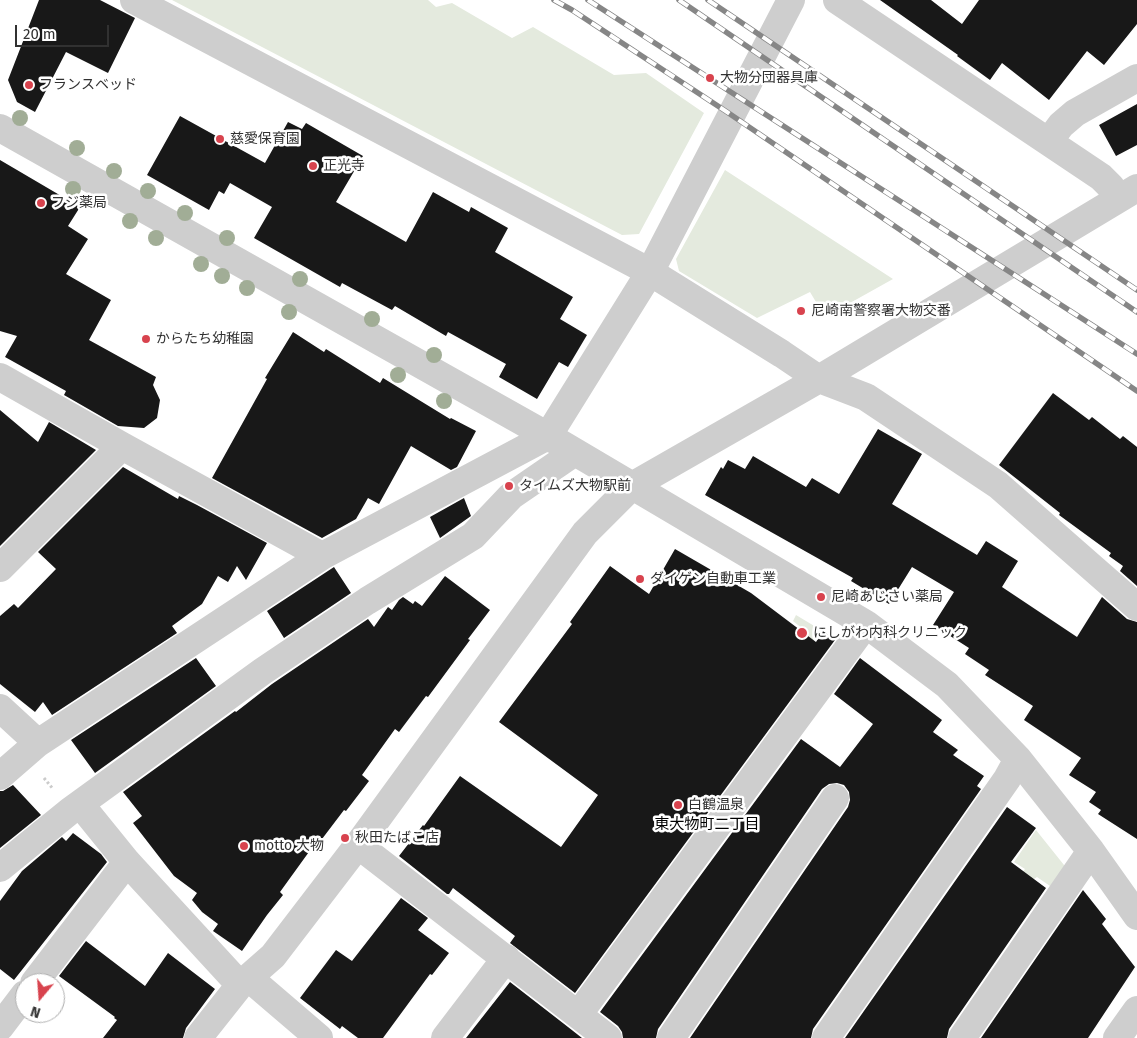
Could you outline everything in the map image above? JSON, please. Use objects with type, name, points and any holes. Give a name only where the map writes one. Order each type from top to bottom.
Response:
[{"type":"street","points":[[134,0],[650,272],[819,379],[866,397],[998,485],[1137,607]]},
{"type":"street","points":[[0,776],[32,748],[322,556],[548,436],[650,272],[791,0]]},
{"type":"street","points":[[837,0],[1049,141],[1101,177],[1111,187],[1127,194]]},
{"type":"street","points":[[1049,141],[1061,125],[1075,113],[1137,78]]},
{"type":"street","points":[[0,128],[548,436],[866,624],[947,685],[1018,759],[1091,852],[1137,916]]},
{"type":"street","points":[[198,1038],[244,981],[273,956],[358,845],[585,533],[632,486],[819,379],[1127,194]]},
{"type":"street","points":[[0,377],[322,556]]},
{"type":"street","points":[[0,568],[122,446]]},
{"type":"street","points":[[0,868],[75,808],[263,671],[367,601],[473,536],[511,496],[575,452]]},
{"type":"street","points":[[578,1015],[866,624]]},
{"type":"street","points":[[0,708],[32,748]]},
{"type":"street","points":[[826,1038],[1008,779],[1018,759]]},
{"type":"street","points":[[671,1038],[835,798]]},
{"type":"street","points":[[75,808],[244,981],[319,1038]]},
{"type":"street","points":[[358,845],[608,1038]]},
{"type":"street","points":[[962,1038],[1091,852]]},
{"type":"street","points":[[42,973],[127,862]]},
{"type":"street","points":[[445,1038],[506,958]]},
{"type":"street","points":[[0,1027],[15,1007]]},
{"type":"street","points":[[1117,1038],[1137,1010]]},
{"type":"path","points":[[32,748],[75,808]]},
{"type":"shaded area","points":[[172,0],[428,0],[436,7],[452,3],[512,38],[533,27],[614,75],[646,73],[704,113],[639,234],[622,235]]},
{"type":"shaded area","points":[[725,170],[893,279],[825,317],[810,292],[757,318],[679,271],[676,259]]},
{"type":"shaded area","points":[[796,615],[821,630],[804,655],[783,654],[803,629],[793,621]]},
{"type":"shaded area","points":[[1036,830],[1068,870],[1050,886],[1037,877],[1031,881],[1021,874],[1025,869],[1014,862]]},
{"type":"building","points":[[39,0],[100,0],[135,18],[108,73],[66,52],[35,112],[17,102],[8,80]]},
{"type":"building","points":[[880,0],[931,0],[962,24],[979,0],[1137,0],[1137,24],[1104,65],[1087,51],[1049,100],[1002,63],[990,80]]},
{"type":"building","points":[[1137,104],[1137,145],[1116,156],[1099,125]]},
{"type":"building","points":[[180,116],[265,163],[288,122],[302,129],[306,123],[363,156],[336,202],[406,242],[433,192],[469,212],[471,207],[508,228],[495,252],[573,297],[560,319],[587,335],[568,367],[559,362],[537,399],[499,377],[506,364],[448,332],[446,336],[395,306],[392,310],[342,283],[340,287],[254,238],[272,207],[230,183],[224,194],[219,191],[209,210],[147,175]]},
{"type":"building","points":[[0,160],[80,207],[68,226],[88,239],[66,274],[111,300],[89,340],[156,377],[153,385],[160,400],[157,418],[144,428],[118,426],[64,395],[66,391],[5,357],[17,336],[0,331]]},
{"type":"building","points":[[293,332],[324,352],[326,349],[380,383],[383,378],[450,419],[476,431],[457,467],[451,470],[411,446],[379,504],[368,498],[356,519],[322,538],[212,478],[267,379],[265,378]]},
{"type":"building","points":[[1053,393],[1089,420],[1092,417],[1120,439],[1123,436],[1137,447],[1137,586],[1120,571],[1123,566],[1109,556],[1111,553],[1059,515],[1060,513],[999,465]]},
{"type":"building","points":[[0,410],[38,442],[49,422],[96,450],[0,546]]},
{"type":"building","points":[[878,429],[922,454],[892,504],[977,555],[986,541],[1018,561],[1002,587],[1077,637],[1102,597],[1127,619],[1137,622],[1137,839],[1098,814],[1101,810],[1089,802],[1096,792],[1069,775],[1081,758],[1024,720],[1033,706],[985,675],[989,670],[965,654],[969,648],[933,625],[954,592],[912,567],[889,604],[851,581],[853,578],[705,495],[721,467],[723,469],[728,460],[745,469],[753,456],[806,487],[812,478],[839,494]]},
{"type":"building","points":[[123,467],[178,499],[179,496],[267,543],[246,580],[237,566],[228,582],[218,576],[202,604],[172,626],[177,633],[52,715],[43,702],[35,712],[0,684],[0,616],[14,604],[18,608],[56,569],[38,552]]},
{"type":"building","points":[[464,498],[471,516],[440,538],[430,517]]},
{"type":"building","points":[[675,549],[751,593],[816,642],[823,631],[835,640],[575,993],[510,943],[515,936],[453,888],[447,894],[399,856],[424,826],[460,776],[561,847],[598,795],[499,722],[572,624],[570,622],[610,566],[649,594]]},
{"type":"building","points":[[334,567],[351,593],[284,638],[267,611]]},
{"type":"building","points":[[445,576],[490,610],[428,697],[426,696],[399,732],[395,729],[362,775],[369,781],[322,839],[319,838],[280,892],[283,895],[242,951],[213,931],[218,924],[202,912],[192,900],[197,893],[174,876],[133,823],[142,816],[123,792],[236,712],[272,684],[368,619],[374,627],[388,607],[392,610],[403,597],[413,604],[415,601],[422,606]]},
{"type":"building","points":[[196,658],[216,686],[95,773],[71,740]]},
{"type":"building","points":[[860,658],[942,720],[933,732],[958,750],[953,755],[984,776],[977,786],[981,789],[813,1029],[811,1038],[690,1038],[848,807],[850,800],[849,792],[844,785],[837,783],[829,784],[822,789],[658,1029],[656,1038],[623,1038],[618,1026],[600,1012],[801,739],[840,767],[873,724],[834,694]]},
{"type":"building","points":[[13,785],[41,815],[0,848],[0,791]]},
{"type":"building","points":[[1007,807],[1036,828],[1011,862],[1046,888],[949,1029],[947,1038],[845,1038]]},
{"type":"building","points":[[73,833],[101,854],[107,862],[20,973],[15,973],[14,980],[0,969],[0,901],[22,871],[62,837],[66,841]]},
{"type":"building","points":[[1083,890],[1106,919],[1102,924],[1135,967],[1088,1038],[981,1038]]},
{"type":"building","points":[[401,898],[428,918],[418,930],[449,953],[432,975],[430,974],[383,1038],[358,1038],[342,1026],[340,1029],[300,998],[336,950],[352,961]]},
{"type":"building","points":[[86,941],[145,986],[168,953],[215,989],[186,1028],[183,1038],[103,1038],[117,1020],[65,980],[65,973],[61,973]]},
{"type":"building","points":[[510,982],[568,1027],[582,1038],[466,1038]]},
{"type":"railway","points":[[554,0],[727,112],[1137,391]]},
{"type":"railway","points":[[588,0],[1137,354]]},
{"type":"railway","points":[[679,0],[1137,312]]},
{"type":"railway","points":[[708,0],[1137,290]]},
{"type":"place","name":"大物分団器具庫","points":[[710,78]]},
{"type":"place","name":"フランスベッド","points":[[29,85]]},
{"type":"place","name":"慈愛保育園","points":[[220,139]]},
{"type":"place","name":"正光寺","points":[[313,166]]},
{"type":"place","name":"フジ薬局","points":[[41,203]]},
{"type":"place","name":"尼崎南警察署大物交番","points":[[801,311]]},
{"type":"place","name":"からたち幼稚園","points":[[146,339]]},
{"type":"place","name":"タイムズ大物駅前","points":[[509,486]]},
{"type":"place","name":"ダイゲン自動車工業","points":[[640,579]]},
{"type":"place","name":"尼崎あじさい薬局","points":[[821,597]]},
{"type":"place","name":"にしがわ内科クリニック","points":[[802,633]]},
{"type":"place","name":"白鶴温泉","points":[[678,805]]},
{"type":"place","name":"秋田たばこ店","points":[[345,838]]},
{"type":"place","name":"motto 大物","points":[[244,846]]},
{"type":"district","name":"東大物町二丁目","points":[[707,825]]}]
